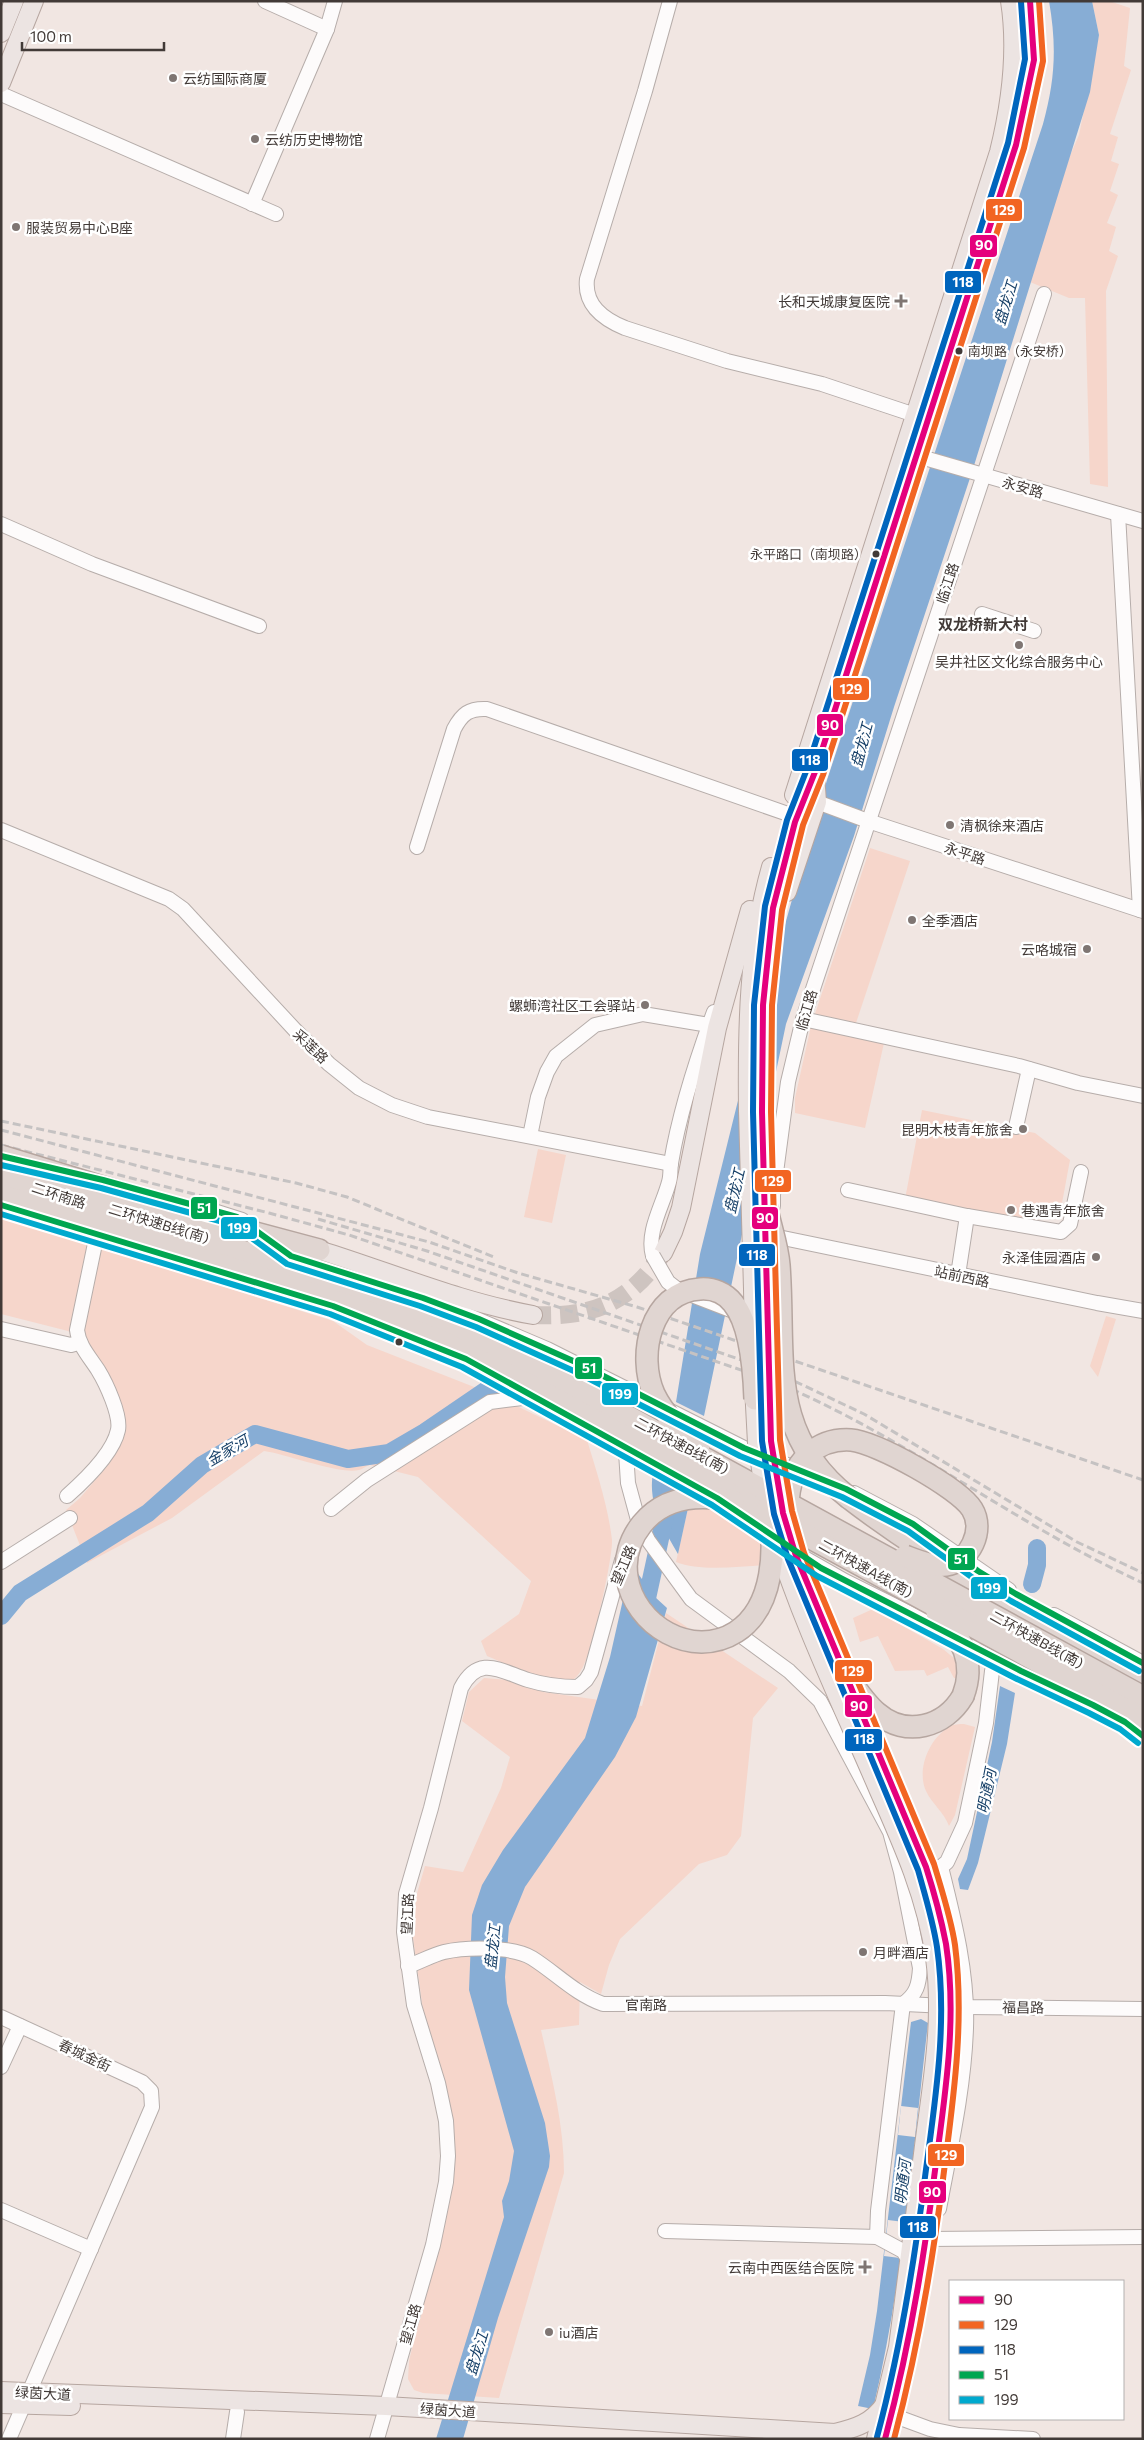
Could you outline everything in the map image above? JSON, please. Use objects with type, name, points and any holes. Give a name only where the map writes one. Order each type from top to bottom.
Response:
[{"type":"highway","points":[[1,1156],[233,1227],[319,1250]]},
{"type":"highway","name":"二环快速B线(南)","points":[[1,1175],[312,1272],[428,1314],[522,1359],[1143,1698]]},
{"type":"highway","points":[[764,1191],[778,1264],[785,1396],[792,1423],[801,1443],[822,1474],[839,1491],[904,1538],[986,1590],[1052,1626],[1085,1638],[1143,1675]]},
{"type":"highway","name":"二环快速A线(南)","points":[[1,1193],[323,1296],[420,1332],[513,1376],[1143,1717]]},
{"type":"highway","points":[[755,1399],[752,1364],[744,1327],[740,1314],[729,1299],[715,1290],[697,1289],[679,1294],[667,1303],[653,1324],[648,1344],[648,1374],[656,1398],[673,1421],[706,1452],[764,1492],[769,1511],[770,1517],[771,1522],[772,1533],[768,1580],[760,1605],[745,1625],[731,1635],[713,1641],[685,1639],[657,1628],[638,1608],[628,1585],[626,1572],[629,1547],[641,1526],[664,1506],[688,1498],[719,1499],[746,1505],[758,1510],[764,1513],[771,1516],[777,1520]]},
{"type":"highway","points":[[802,1572],[789,1522],[789,1489],[794,1475],[806,1457],[813,1450],[830,1442],[849,1440],[870,1444],[927,1476],[967,1503],[974,1513],[977,1530],[970,1549],[962,1558],[952,1564],[939,1566],[888,1549],[811,1516]]},
{"type":"highway","points":[[831,1642],[852,1683],[868,1704],[884,1718],[902,1726],[921,1727],[939,1722],[953,1710],[963,1696],[968,1679],[968,1662],[964,1646],[955,1632],[932,1609],[883,1577]]},
{"type":"highway","points":[[1033,1604],[1052,1626]]},
{"type":"main road","points":[[1,33],[14,1]]},
{"type":"main road","points":[[1,83],[34,1]]},
{"type":"main road","points":[[885,2439],[898,2347],[907,2256],[947,2081],[952,2027],[950,1971],[944,1928],[923,1860],[802,1572],[783,1513],[771,1441],[761,1032],[762,933],[766,886],[794,811],[917,455],[915,415],[999,152],[1012,77],[1013,24],[1010,1]]},
{"type":"main road","points":[[658,1254],[673,1232],[681,1208],[711,1054],[730,975],[749,913],[794,811],[815,772],[1016,145],[1032,73],[1033,25],[1030,1]]},
{"type":"main road","points":[[1012,77],[1018,70],[1023,68],[1032,73]]},
{"type":"main road","points":[[762,933],[784,902],[819,803],[815,772]]},
{"type":"main road","points":[[794,811],[778,888],[762,933],[749,982],[747,1042],[757,1443],[764,1492],[776,1538],[796,1594],[908,1857],[927,1916],[935,1958],[938,2013],[930,2155],[928,2239],[903,2370],[876,2439]]},
{"type":"main road","name":"二环南路","points":[[1,1175],[277,1264],[403,1307],[496,1348],[631,1436],[1143,1698]]},
{"type":"main road","name":"二环南路","points":[[1,1193],[298,1285],[398,1320],[490,1361],[631,1436],[1143,1717]]},
{"type":"main road","points":[[319,1250],[445,1292],[533,1316]]},
{"type":"main road","points":[[981,1627],[998,1659]]},
{"type":"main road","name":"绿茵大道","points":[[1,2391],[27,2399],[237,2412],[384,2411]]},
{"type":"main road","name":"绿茵大道","points":[[1,2404],[27,2399],[384,2411],[789,2439]]},
{"type":"main road","name":"绿茵大道","points":[[496,2418],[835,2433],[858,2428],[888,2410]]},
{"type":"street","points":[[264,1],[327,29]]},
{"type":"street","points":[[252,204],[327,29],[335,1]]},
{"type":"street","points":[[670,1],[645,91],[587,279],[586,290],[589,300],[608,321],[625,328],[727,361],[822,384],[915,415]]},
{"type":"street","points":[[1,94],[276,214]]},
{"type":"street","name":"临江路","points":[[658,1254],[673,1288],[731,1311],[766,1318],[775,1316],[786,1303],[790,1292],[789,1266],[774,1207],[773,1195],[788,1082],[803,1019],[864,820],[977,474],[1044,294]]},
{"type":"street","name":"永安路","points":[[917,455],[1143,521]]},
{"type":"street","points":[[1118,514],[1142,910]]},
{"type":"street","points":[[1,524],[92,564],[259,626]]},
{"type":"street","points":[[982,614],[1034,631]]},
{"type":"street","points":[[417,847],[454,730],[464,714],[477,708],[487,709],[794,811]]},
{"type":"street","name":"永平路","points":[[819,803],[864,820],[1142,910]]},
{"type":"street","name":"采莲路","points":[[1,830],[169,899],[176,904],[294,1030],[329,1064],[359,1088],[392,1105],[428,1117],[671,1164]]},
{"type":"street","points":[[658,1254],[650,1248],[653,1231],[670,1180],[671,1164],[709,1025],[730,975]]},
{"type":"street","points":[[530,1136],[538,1096],[546,1072],[556,1056],[596,1025],[643,1014],[709,1025]]},
{"type":"street","points":[[803,1019],[1029,1069],[1078,1083],[1143,1096]]},
{"type":"street","points":[[1016,1127],[1029,1069]]},
{"type":"street","points":[[1,1156],[221,1212],[247,1222],[271,1245],[291,1256],[423,1298],[479,1319],[580,1364],[744,1448],[837,1485],[890,1511],[930,1535],[994,1581],[1085,1638],[1143,1663]]},
{"type":"street","points":[[848,1190],[967,1216],[1061,1232],[1070,1224],[1081,1172]]},
{"type":"street","points":[[1,1205],[288,1292],[383,1324],[466,1359],[542,1400],[631,1436],[821,1568],[998,1659],[1116,1716],[1143,1736]]},
{"type":"street","points":[[958,1275],[967,1216]]},
{"type":"street","points":[[67,1496],[90,1476],[114,1441],[118,1430],[118,1419],[104,1381],[88,1353],[78,1343],[77,1330],[98,1234]]},
{"type":"street","name":"站前西路","points":[[782,1238],[1143,1311]]},
{"type":"street","points":[[1,1328],[70,1345],[78,1343]]},
{"type":"street","points":[[331,1509],[367,1480],[490,1402],[531,1397],[542,1400]]},
{"type":"street","points":[[650,1399],[631,1436],[628,1483],[641,1526],[669,1572],[691,1599],[789,1671],[820,1701],[890,1832],[901,1872],[920,1968],[919,1982],[914,1996],[903,2004],[880,2193],[881,2238]]},
{"type":"street","points":[[1,1562],[70,1518]]},
{"type":"street","name":"望江路","points":[[377,2439],[433,2245],[446,2182],[448,2156],[446,2122],[438,2083],[414,2005],[404,1932],[406,1894],[431,1808],[461,1688],[467,1676],[482,1667],[496,1668],[529,1680],[565,1687],[578,1687],[586,1680],[591,1672],[617,1573],[641,1526]]},
{"type":"street","points":[[901,1872],[941,1867],[952,1856],[965,1823],[986,1723],[992,1671],[998,1659]]},
{"type":"street","points":[[941,1867],[956,1926],[966,2007],[966,2028],[954,2127],[937,2219],[928,2239],[1143,2237]]},
{"type":"street","name":"官南路","points":[[408,1966],[444,1952],[467,1949],[514,1951],[530,1956],[578,1992],[603,2004],[903,2004]]},
{"type":"street","name":"福昌路","points":[[903,2004],[966,2007],[1143,2009]]},
{"type":"street","name":"春城金街","points":[[1,2017],[142,2082],[151,2091],[152,2106],[91,2249]]},
{"type":"street","points":[[1,2067],[20,2026]]},
{"type":"street","points":[[1,2210],[91,2249],[9,2439]]},
{"type":"street","points":[[665,2231],[881,2238],[907,2256]]},
{"type":"street","points":[[888,2410],[930,2429],[959,2435],[1033,2439]]},
{"type":"street","points":[[233,2439],[237,2412]]},
{"type":"shaded area","points":[[1092,1],[1109,1],[1130,8],[1124,66],[1131,70],[1110,134],[1118,137],[1111,161],[1119,164],[1110,191],[1118,195],[1107,223],[1116,227],[1109,251],[1118,256],[1106,291],[1108,487],[1090,484],[1085,298],[1069,298],[1030,282],[1069,158],[1079,135],[1099,35]]},
{"type":"shaded area","points":[[870,848],[910,861],[852,1035],[884,1043],[865,1128],[795,1113],[795,1098],[811,1026]]},
{"type":"shaded area","points":[[922,1110],[1035,1133],[1070,1160],[1062,1203],[1033,1222],[905,1199]]},
{"type":"shaded area","points":[[538,1149],[566,1155],[552,1223],[524,1217]]},
{"type":"shaded area","points":[[1,1217],[333,1321],[367,1345],[492,1394],[587,1440],[605,1502],[612,1540],[606,1584],[596,1625],[587,1658],[578,1675],[570,1681],[537,1677],[487,1656],[481,1641],[519,1614],[531,1581],[418,1477],[370,1465],[359,1470],[340,1470],[264,1451],[172,1518],[87,1563],[66,1510],[80,1498],[109,1464],[123,1439],[123,1408],[86,1341],[68,1331],[1,1314]]},
{"type":"shaded area","points":[[1106,1316],[1116,1319],[1098,1377],[1090,1366]]},
{"type":"shaded area","points":[[692,1490],[764,1540],[779,1564],[713,1568],[676,1562]]},
{"type":"shaded area","points":[[873,1609],[943,1649],[961,1664],[960,1678],[954,1678],[948,1667],[927,1676],[924,1670],[895,1671],[878,1636],[860,1642],[853,1618]]},
{"type":"shaded area","points":[[666,1613],[778,1688],[753,1718],[741,1836],[727,1855],[699,1864],[620,1939],[609,1965],[601,1994],[580,1982],[579,2025],[541,2030],[560,2119],[564,2173],[499,2398],[423,2393],[414,2390],[408,2379],[409,2361],[453,2180],[454,2141],[446,2086],[423,2010],[413,1938],[416,1897],[425,1866],[463,1872],[501,1788],[510,1757],[462,1721],[469,1692],[484,1678],[509,1680],[543,1692],[642,1706]]},
{"type":"shaded area","points":[[964,1724],[975,1727],[955,1815],[949,1826],[926,1791],[923,1782],[924,1764],[931,1746],[942,1732],[952,1725]]},
{"type":"water","points":[[1049,1],[1092,1],[1099,35],[1090,92],[972,472],[894,707],[854,836],[786,1024],[704,1416],[676,1402],[700,1254],[755,1032],[827,780],[1043,124],[1054,63],[1052,18]]},
{"type":"water","points":[[654,1468],[692,1490],[678,1554],[657,1513],[652,1491]]},
{"type":"water","points":[[631,1564],[655,1597],[667,1608],[636,1717],[615,1757],[525,1887],[509,1926],[505,1977],[507,2003],[545,2123],[550,2156],[549,2167],[498,2318],[463,2439],[436,2439],[504,2217],[502,2201],[509,2181],[514,2151],[469,1990],[472,1915],[482,1885],[503,1850],[585,1738],[610,1657]]},
{"type":"water","points":[[1000,1686],[1015,1693],[1007,1744],[978,1863],[968,1890],[960,1889],[958,1879],[967,1859],[992,1742]]},
{"type":"water","points":[[921,2019],[928,2023],[900,2266],[873,2409],[858,2406],[870,2355],[877,2311],[911,2022]]},
{"type":"pier","points":[[901,2106],[918,2108],[915,2137],[898,2135]]},
{"type":"pier","points":[[888,2220],[904,2222],[900,2258],[884,2256]]},
{"type":"waterway","name":"金家河","points":[[1,1616],[20,1593],[148,1513],[202,1465],[255,1434],[348,1459],[389,1453],[425,1432],[491,1387],[512,1387]]},
{"type":"waterway","name":"盘龙江","points":[[644,1612],[673,1479]]},
{"type":"waterway","name":"明通河","points":[[1032,1584],[1037,1565],[1037,1548]]},
{"type":"tunnel","points":[[533,1315],[574,1314],[608,1304],[637,1284],[663,1253]]},
{"type":"railway","points":[[1,1121],[296,1183],[347,1197],[496,1258]]},
{"type":"railway","points":[[1,1130],[429,1242],[518,1273],[637,1307],[1143,1480]]},
{"type":"railway","points":[[1,1145],[349,1235],[770,1380],[866,1426],[1049,1534],[1095,1560],[1143,1583]]},
{"type":"railway","points":[[318,1219],[427,1251],[773,1371],[864,1414],[1077,1542],[1143,1573]]},
{"type":"transit line","name":"90","points":[[885,2439],[908,2342],[930,2211],[948,2061],[951,2003],[949,1973],[944,1934],[926,1867],[796,1556],[783,1513],[771,1441],[762,1112],[763,1005],[773,908],[795,822],[815,772],[1016,145],[1034,60],[1030,1]]},
{"type":"transit line","name":"129","points":[[894,2439],[917,2342],[939,2212],[956,2062],[959,2004],[958,1974],[951,1925],[934,1864],[804,1553],[792,1511],[780,1440],[771,1112],[772,1005],[782,910],[803,825],[823,775],[1024,148],[1043,61],[1039,1]]},
{"type":"transit line","name":"118","points":[[877,2437],[899,2340],[921,2210],[939,2062],[941,2034],[940,1976],[937,1947],[929,1908],[918,1870],[788,1559],[774,1514],[762,1441],[753,1112],[754,1005],[765,906],[787,820],[807,769],[1008,143],[1025,59],[1021,2]]},
{"type":"transit line","name":"51","points":[[1,1156],[103,1180],[237,1217],[291,1256],[423,1298],[479,1319],[580,1364],[744,1448],[846,1489],[913,1524],[978,1571],[1016,1594],[1143,1663]]},
{"type":"transit line","name":"199","points":[[1,1165],[101,1188],[234,1225],[287,1264],[420,1306],[476,1327],[576,1372],[740,1456],[842,1497],[908,1531],[973,1578],[1139,1671]]},
{"type":"transit line","name":"51","points":[[1,1205],[333,1306],[466,1359],[717,1498],[821,1568],[1021,1671],[1093,1705],[1125,1722],[1143,1736]]},
{"type":"transit line","name":"199","points":[[1,1214],[330,1314],[462,1367],[712,1505],[817,1576],[1017,1679],[1120,1729],[1138,1743]]},
{"type":"place","name":"云纺国际商厦","points":[[173,78]]},
{"type":"place","name":"云纺历史博物馆","points":[[255,139]]},
{"type":"place","name":"服装贸易中心B座","points":[[16,227]]},
{"type":"place","name":"长和天城康复医院","points":[[901,301]]},
{"type":"place","name":"南坝路（永安桥）","points":[[959,351]]},
{"type":"place","name":"永平路口（南坝路）","points":[[876,554]]},
{"type":"place","name":"吴井社区文化综合服务中心","points":[[1019,645]]},
{"type":"place","name":"清枫徐来酒店","points":[[950,825]]},
{"type":"place","name":"全季酒店","points":[[912,920]]},
{"type":"place","name":"云咯城宿","points":[[1087,949]]},
{"type":"place","name":"螺蛳湾社区工会驿站","points":[[645,1005]]},
{"type":"place","name":"昆明木枝青年旅舍","points":[[1023,1129]]},
{"type":"place","name":"巷遇青年旅舍","points":[[1011,1210]]},
{"type":"place","name":"永泽佳园酒店","points":[[1096,1257]]},
{"type":"place","name":"月畔酒店","points":[[863,1952]]},
{"type":"place","name":"云南中西医结合医院","points":[[865,2267]]},
{"type":"place","name":"iu酒店","points":[[549,2332]]},
{"type":"district","name":"双龙桥新大村","points":[[983,624]]}]
